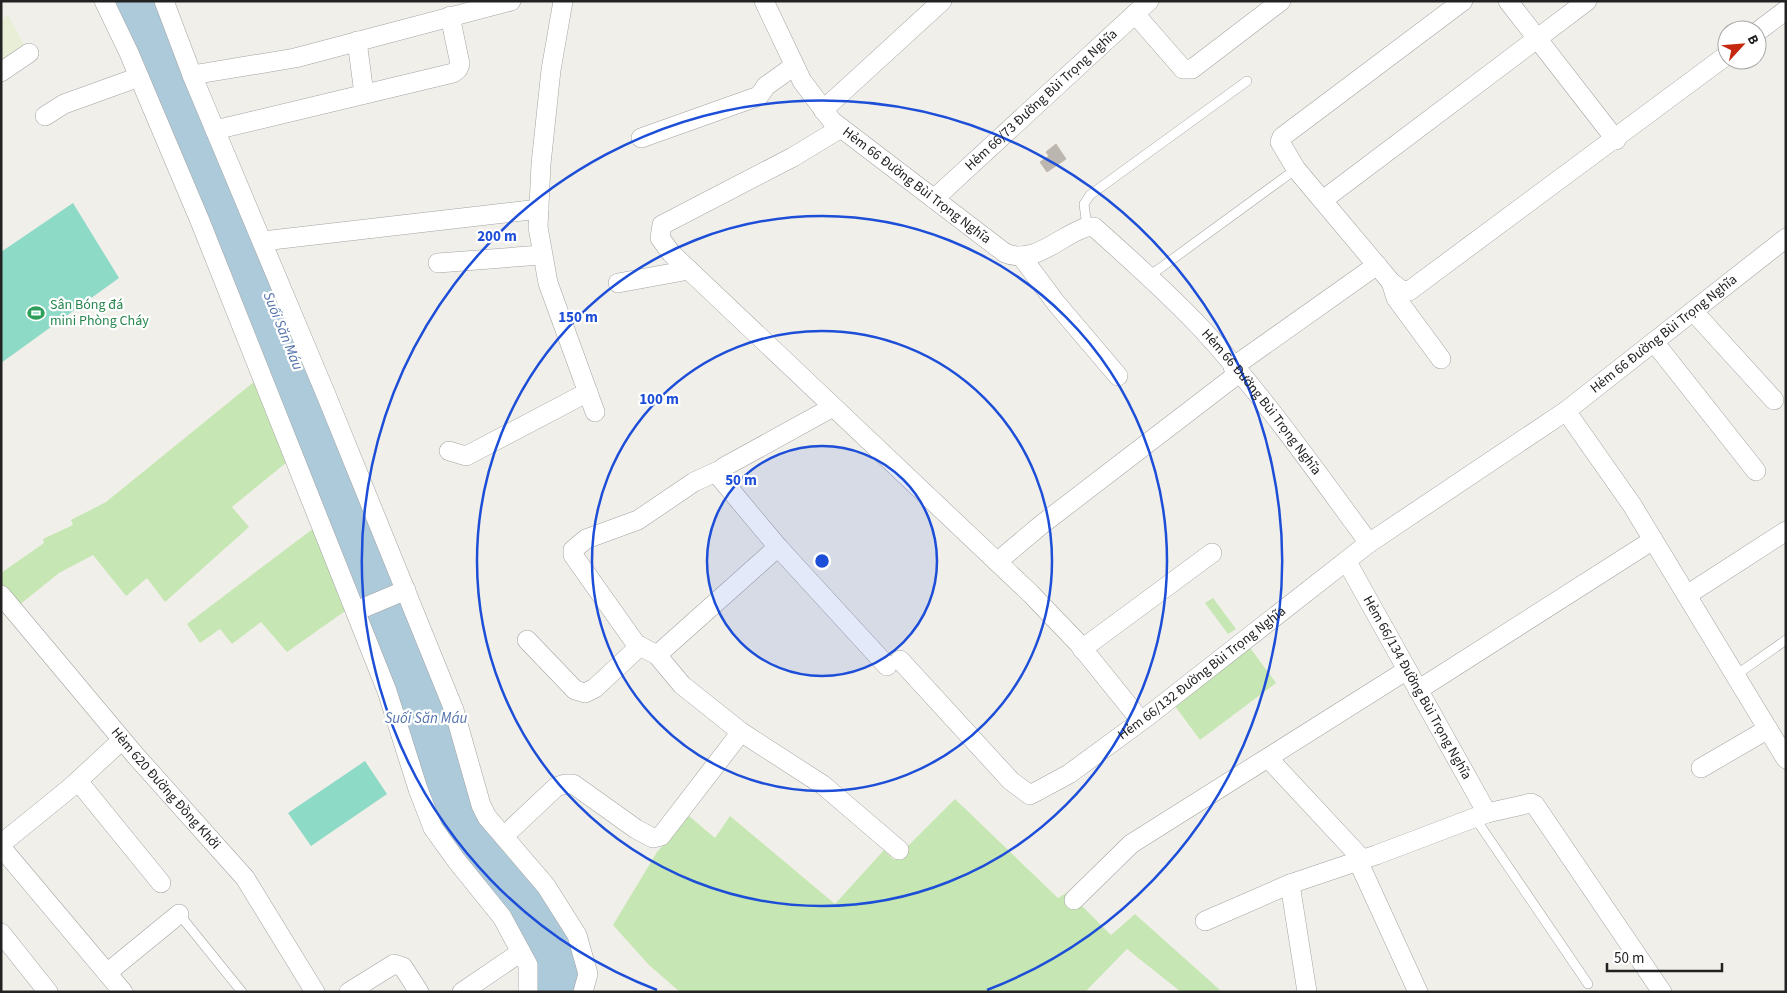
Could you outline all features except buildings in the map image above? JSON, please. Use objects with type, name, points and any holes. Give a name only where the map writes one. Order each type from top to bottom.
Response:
[{"type":"street","points":[[104,1],[140,77],[200,221],[356,611],[387,691],[418,789],[433,828],[502,917],[528,965],[528,992]]},
{"type":"street","points":[[164,1],[192,75],[263,241],[454,710],[481,805],[487,817],[546,886],[576,935],[588,974],[583,992]]},
{"type":"street","points":[[192,75],[295,58],[511,1]]},
{"type":"street","points":[[563,1],[550,79],[539,209],[541,255],[548,283],[595,412]]},
{"type":"street","name":"Hẻm 66 Đường Bùi Trọng Nghĩa","points":[[764,1],[794,66],[823,110],[841,128],[1005,253],[1013,257],[1022,256]]},
{"type":"street","points":[[823,110],[942,1]]},
{"type":"street","name":"Hẻm 66/73 Đường Bùi Trọng Nghĩa","points":[[934,199],[1149,1]]},
{"type":"street","points":[[1135,14],[1183,69],[1187,70],[1192,69],[1281,1]]},
{"type":"street","points":[[1463,1],[1282,137],[1280,142],[1296,169],[1391,282],[1401,290],[1409,291],[1616,140],[1717,63]]},
{"type":"street","points":[[1508,1],[1616,140]]},
{"type":"street","points":[[1323,200],[1587,1]]},
{"type":"street","points":[[1767,24],[1786,10]]},
{"type":"street","points":[[215,130],[458,70],[460,64],[450,16]]},
{"type":"street","points":[[357,41],[364,94]]},
{"type":"street","points":[[1,72],[29,53]]},
{"type":"street","points":[[642,138],[759,96],[766,86],[794,66]]},
{"type":"street","points":[[45,116],[60,105],[140,77]]},
{"type":"street","points":[[841,128],[793,157],[662,224],[660,238],[671,253],[997,562],[1082,649],[1141,721]]},
{"type":"street","points":[[263,241],[539,209]]},
{"type":"street","points":[[1022,256],[1031,256],[1087,227]]},
{"type":"street","name":"Hẻm 66 Đường Bùi Trọng Nghĩa","points":[[1087,227],[1094,227],[1201,328],[1280,422],[1369,543],[1566,411],[1785,239]]},
{"type":"street","points":[[438,263],[541,255]]},
{"type":"street","points":[[1022,256],[1056,303],[1118,376]]},
{"type":"street","points":[[997,562],[1236,370],[1377,265]]},
{"type":"street","points":[[618,283],[689,270]]},
{"type":"street","points":[[1391,282],[1396,298],[1441,359]]},
{"type":"street","points":[[1693,311],[1774,400]]},
{"type":"street","points":[[1654,342],[1756,471]]},
{"type":"street","points":[[449,450],[466,456],[588,392]]},
{"type":"street","points":[[833,406],[718,471],[694,482],[638,520],[586,539],[573,550],[573,556],[603,600],[640,646],[657,655],[682,686],[741,732],[823,785],[899,850]]},
{"type":"street","points":[[1566,411],[1653,540],[1786,760]]},
{"type":"street","points":[[657,655],[778,547],[717,474],[718,471]]},
{"type":"street","points":[[1687,595],[1786,531]]},
{"type":"street","points":[[1418,690],[1653,540]]},
{"type":"street","name":"Hẻm 66/132 Đường Bùi Trọng Nghĩa","points":[[778,547],[1011,781],[1030,795],[1069,774],[1141,721],[1348,562],[1369,543]]},
{"type":"street","points":[[1082,649],[1212,553]]},
{"type":"street","name":"Hẻm 66/134 Đường Bùi Trọng Nghĩa","points":[[1348,562],[1418,690],[1481,815]]},
{"type":"street","points":[[356,611],[406,590]]},
{"type":"street","name":"Hẻm 620 Đường Đồng Khởi","points":[[1,595],[122,740],[245,878],[315,992]]},
{"type":"street","points":[[527,640],[575,690],[584,693],[595,688],[640,646]]},
{"type":"street","points":[[1074,900],[1131,844],[1407,670]]},
{"type":"street","points":[[1701,768],[1768,729]]},
{"type":"street","points":[[504,836],[556,787],[565,784],[573,784],[636,829],[653,838],[661,836],[741,732]]},
{"type":"street","points":[[122,740],[78,781],[3,840],[123,992]]},
{"type":"street","points":[[1268,758],[1361,861],[1418,992]]},
{"type":"street","points":[[78,781],[161,883]]},
{"type":"street","points":[[1205,921],[1290,884],[1361,861],[1481,815],[1531,803],[1535,805],[1662,992]]},
{"type":"street","points":[[1290,884],[1306,992]]},
{"type":"street","points":[[107,973],[180,914]]},
{"type":"street","points":[[1,933],[49,991]]},
{"type":"street","points":[[462,992],[521,952]]},
{"type":"street","points":[[349,992],[394,964],[403,968],[418,992]]},
{"type":"lane","points":[[1087,227],[1084,204],[1090,196],[1247,81]]},
{"type":"lane","points":[[1148,277],[1296,169]]},
{"type":"lane","points":[[1736,675],[1786,640]]},
{"type":"lane","points":[[1481,815],[1588,984]]},
{"type":"lane","points":[[180,914],[242,992]]},
{"type":"green space","points":[[8,15],[27,51],[1,69],[1,20]]},
{"type":"green space","name":"Sân Bóng đá mini Phòng Cháy","points":[[73,203],[119,278],[1,363],[1,252]]},
{"type":"green space","points":[[255,381],[287,462],[232,507],[249,527],[165,602],[147,578],[126,596],[93,555],[59,573],[18,606],[1,586],[1,573],[44,543],[43,539],[73,525],[71,520],[106,502]]},
{"type":"green space","points":[[314,528],[348,609],[287,652],[261,622],[232,644],[220,629],[200,643],[187,624]]},
{"type":"green space","points":[[1213,598],[1236,629],[1228,634],[1205,603]]},
{"type":"green space","points":[[1248,645],[1276,683],[1200,740],[1172,702]]},
{"type":"green space","points":[[365,761],[387,794],[311,846],[288,813]]},
{"type":"green space","points":[[955,799],[1058,898],[1068,892],[1111,935],[1135,914],[1220,990],[1217,992],[1181,992],[1127,949],[1085,992],[680,992],[649,965],[613,925],[657,852],[689,816],[715,838],[730,816],[835,904],[884,850],[894,860]]},
{"type":"water","name":"Suối Săn Máu","points":[[110,1],[159,1],[447,708],[476,805],[540,888],[572,937],[582,974],[577,992],[534,992],[534,965],[438,825]]},
{"type":"place","name":"Sân Bóng đá mini Phòng Cháy","points":[[36,313]]}]
